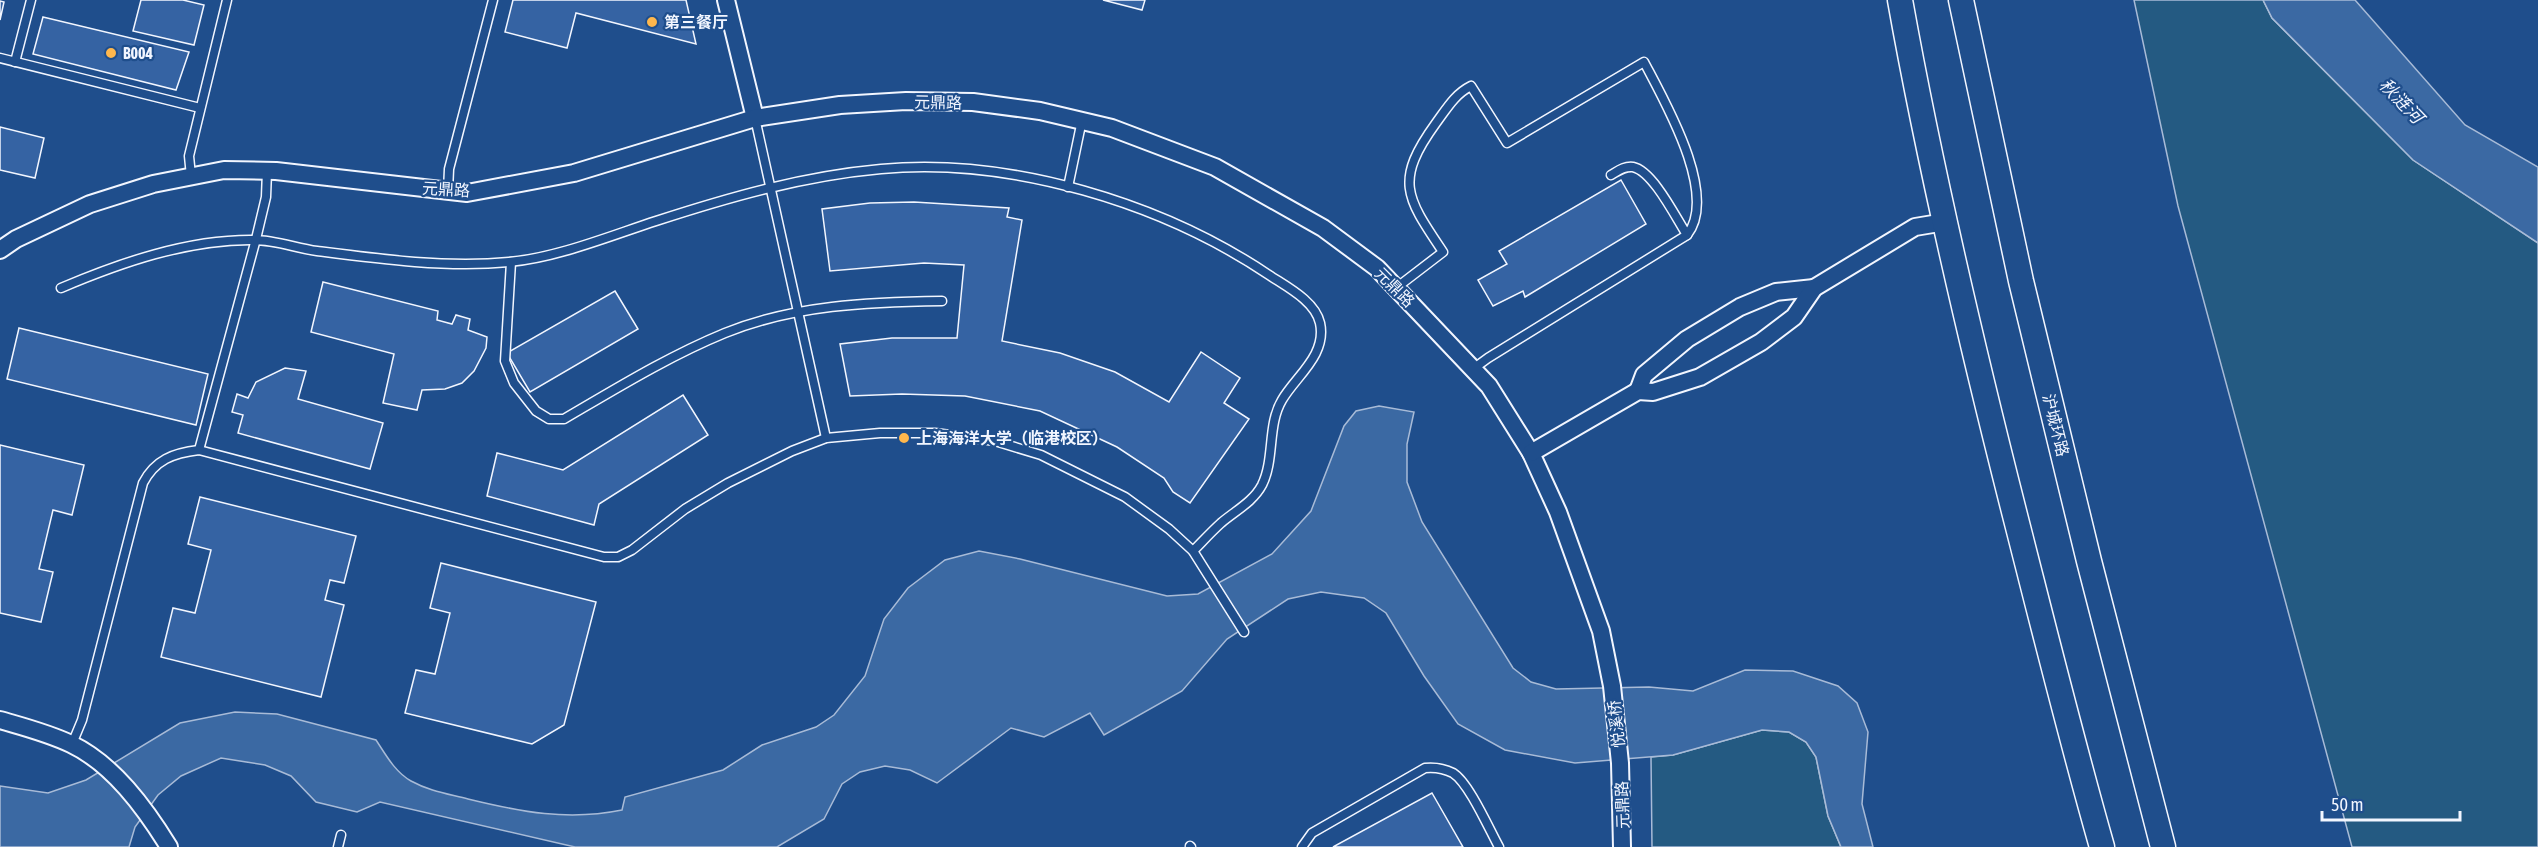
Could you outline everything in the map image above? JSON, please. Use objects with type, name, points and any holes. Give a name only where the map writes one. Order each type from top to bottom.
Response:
[{"type":"main road","points":[[1900,0],[1945,222],[2003,467],[2102,847]]},
{"type":"main road","name":"沪城环路","points":[[1961,0],[2021,281],[2089,561],[2163,847]]},
{"type":"street","points":[[726,0],[755,117]]},
{"type":"street","name":"元鼎路","points":[[0,250],[16,239],[90,204],[153,184],[224,170],[267,171],[466,193],[574,173],[755,117],[840,105],[906,101],[973,102],[1083,120],[1112,128],[1215,167],[1323,228],[1377,268],[1489,386],[1531,453],[1558,512],[1602,630],[1612,686]]},
{"type":"street","points":[[1531,453],[1638,391],[1653,392],[1700,377],[1761,342],[1794,316],[1814,288],[1915,227],[1945,222]]},
{"type":"street","points":[[1638,391],[1644,375],[1687,339],[1740,307],[1776,292],[1814,288]]},
{"type":"street","name":"悦溪桥","points":[[1612,686],[1620,763]]},
{"type":"street","points":[[0,720],[72,744],[98,762],[126,787],[152,818],[169,847]]},
{"type":"street","name":"元鼎路","points":[[1620,763],[1622,847]]},
{"type":"lane","points":[[15,62],[31,0]]},
{"type":"lane","points":[[191,176],[189,156],[227,0]]},
{"type":"lane","points":[[448,191],[449,169],[493,0]]},
{"type":"lane","points":[[0,58],[200,108]]},
{"type":"lane","points":[[1396,288],[1443,252],[1418,214],[1409,190],[1410,170],[1417,149],[1459,92],[1471,86],[1507,143],[1644,62],[1674,118],[1693,174],[1698,213],[1695,225],[1687,236],[1473,369]]},
{"type":"lane","points":[[755,117],[826,438]]},
{"type":"lane","points":[[1068,187],[1083,120]]},
{"type":"lane","points":[[1611,175],[1624,167],[1634,167],[1648,176],[1687,236]]},
{"type":"lane","points":[[61,288],[99,272],[150,256],[207,244],[256,239],[311,250],[385,259],[511,262],[566,249],[771,186],[811,177],[885,168],[940,168],[1000,173],[1068,187],[1138,208],[1195,232],[1241,256],[1313,308],[1319,318],[1321,333],[1316,353],[1282,400],[1275,416],[1269,459],[1262,484],[1250,501],[1193,551]]},
{"type":"lane","points":[[199,450],[256,239],[266,197],[267,171]]},
{"type":"lane","points":[[511,262],[505,361],[522,392],[536,411],[549,419],[564,418],[661,362],[728,332],[799,312],[868,302],[942,302]]},
{"type":"lane","points":[[72,744],[82,720],[143,483],[150,470],[163,459],[182,452],[199,450],[604,557],[618,556],[632,550],[685,509],[728,483],[792,451],[826,438],[880,433],[935,433],[995,441],[1041,455],[1125,497],[1169,529],[1193,551],[1244,632]]},
{"type":"lane","points":[[1302,847],[1312,833],[1425,768],[1439,767],[1455,774],[1464,784],[1499,847]]},
{"type":"lane","points":[[338,847],[341,835]]},
{"type":"shaded area","points":[[2134,0],[2263,0],[2272,18],[2413,160],[2538,243],[2538,847],[2352,847],[2178,206]]},
{"type":"shaded area","points":[[1762,730],[1789,732],[1806,742],[1816,757],[1828,816],[1841,847],[1652,847],[1651,757],[1673,755]]},
{"type":"water","name":"秋涟河","points":[[2263,0],[2355,0],[2465,125],[2538,167],[2538,243],[2413,160],[2272,18]]},
{"type":"water","points":[[1379,406],[1414,412],[1407,444],[1407,482],[1422,522],[1513,668],[1531,682],[1556,689],[1649,687],[1693,691],[1745,670],[1793,671],[1838,686],[1857,703],[1868,732],[1862,804],[1873,847],[1841,847],[1828,816],[1816,757],[1806,742],[1789,732],[1762,730],[1673,755],[1575,763],[1505,750],[1458,724],[1424,676],[1386,613],[1364,598],[1321,592],[1288,599],[1227,639],[1182,691],[1104,735],[1090,713],[1044,737],[1011,728],[937,783],[910,770],[885,766],[860,772],[842,784],[824,819],[777,847],[575,847],[380,802],[357,812],[316,802],[291,776],[265,765],[221,758],[181,776],[158,795],[135,827],[129,847],[0,847],[0,786],[48,793],[86,780],[180,723],[235,712],[277,714],[376,740],[391,763],[405,777],[446,794],[507,808],[564,815],[622,810],[625,797],[723,770],[762,745],[816,727],[834,715],[865,676],[884,619],[908,588],[945,560],[979,551],[1167,596],[1198,594],[1272,554],[1311,511],[1344,426],[1356,411]]},
{"type":"building","points":[[141,0],[183,0],[204,5],[194,45],[133,31]]},
{"type":"building","name":"第三餐厅","points":[[513,0],[686,0],[696,44],[576,13],[567,48],[505,32]]},
{"type":"building","points":[[1103,0],[1145,0],[1142,10]]},
{"type":"building","points":[[0,1],[4,2],[0,20]]},
{"type":"building","name":"B004","points":[[43,17],[189,52],[176,90],[33,54]]},
{"type":"building","points":[[0,127],[44,138],[35,178],[0,170]]},
{"type":"building","points":[[1621,180],[1646,224],[1525,297],[1523,291],[1493,306],[1478,280],[1507,264],[1499,251]]},
{"type":"building","points":[[914,202],[1009,208],[1007,217],[1022,220],[1002,341],[1060,353],[1115,372],[1169,402],[1201,352],[1240,378],[1224,403],[1249,419],[1190,503],[1173,492],[1164,478],[1117,447],[1040,411],[965,396],[902,394],[850,396],[840,344],[892,338],[957,338],[964,265],[924,263],[830,271],[822,209],[870,203]]},
{"type":"building","points":[[323,282],[438,311],[437,320],[452,324],[456,315],[470,319],[468,330],[487,337],[486,348],[474,371],[462,383],[445,389],[422,390],[417,410],[383,403],[394,354],[311,332]]},
{"type":"building","points":[[615,291],[638,329],[530,392],[507,353]]},
{"type":"building","points":[[19,328],[208,374],[196,425],[7,379]]},
{"type":"building","points":[[285,368],[306,371],[298,399],[383,423],[370,469],[238,433],[243,415],[232,412],[237,394],[248,398],[256,382]]},
{"type":"building","points":[[683,395],[708,435],[599,504],[594,525],[487,496],[497,453],[563,470]]},
{"type":"building","points":[[0,445],[84,465],[72,515],[53,510],[39,569],[53,572],[41,622],[0,613]]},
{"type":"building","points":[[200,497],[356,536],[344,583],[330,580],[325,600],[344,605],[321,697],[161,657],[173,608],[195,613],[211,550],[188,544]]},
{"type":"building","points":[[441,563],[596,602],[564,725],[532,744],[405,713],[416,670],[435,674],[450,613],[430,608]]},
{"type":"building","points":[[1432,793],[1463,847],[1333,847]]},
{"type":"place","name":"第三餐厅","points":[[652,22]]},
{"type":"place","name":"B004","points":[[111,53]]},
{"type":"place","name":"上海海洋大学（临港校区）","points":[[904,438]]}]
